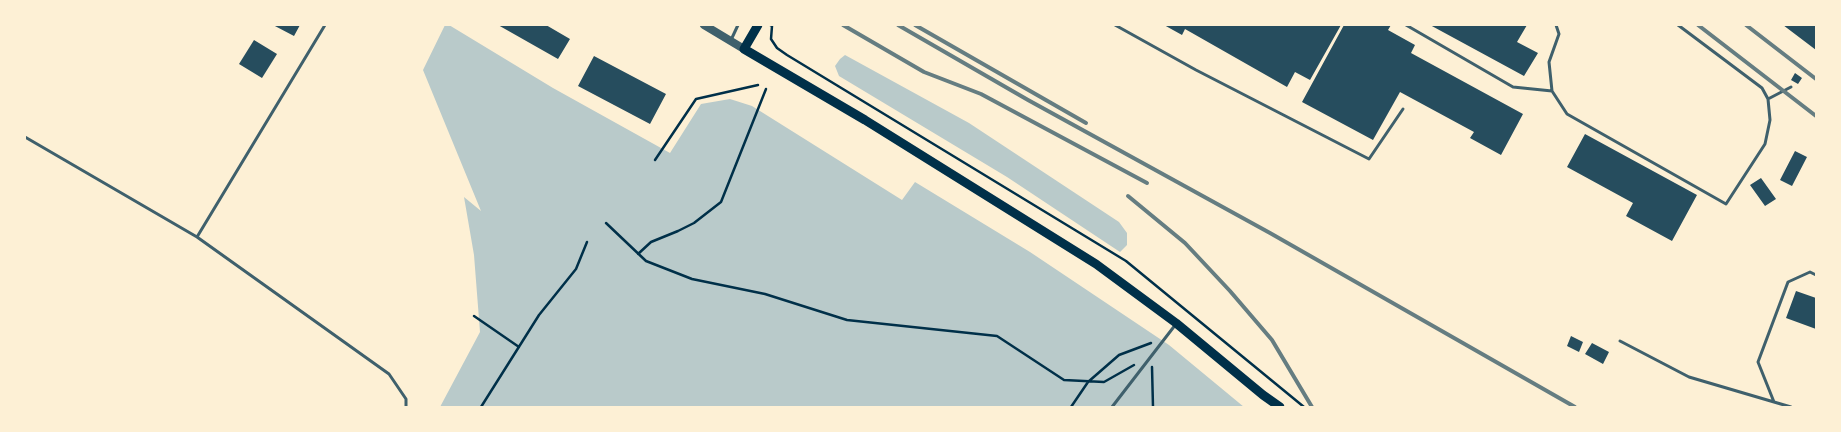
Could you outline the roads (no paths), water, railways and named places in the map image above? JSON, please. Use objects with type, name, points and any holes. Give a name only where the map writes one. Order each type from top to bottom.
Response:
[{"type":"main road","points":[[758,25],[744,49],[865,120],[1096,264],[1176,323],[1280,407]]},
{"type":"street","points":[[704,25],[744,49]]},
{"type":"lane","points":[[197,237],[325,25]]},
{"type":"lane","points":[[730,41],[738,25]]},
{"type":"lane","points":[[1115,25],[1196,70],[1369,159],[1403,109]]},
{"type":"lane","points":[[1406,25],[1513,87],[1552,91]]},
{"type":"lane","points":[[1556,25],[1558,34],[1549,62],[1552,91],[1567,114],[1726,204],[1765,144],[1770,120],[1768,99],[1762,88],[1678,25]]},
{"type":"lane","points":[[1768,99],[1791,87]]},
{"type":"lane","points":[[25,137],[197,237],[389,374],[406,399],[406,407]]},
{"type":"lane","points":[[1775,402],[1758,362],[1788,282],[1810,272],[1816,275]]},
{"type":"lane","points":[[1112,407],[1176,323]]},
{"type":"lane","points":[[1620,341],[1689,377],[1791,407]]},
{"type":"railway","points":[[843,25],[924,72],[981,94],[1147,183]]},
{"type":"railway","points":[[898,25],[1028,100],[1270,233],[1575,407]]},
{"type":"railway","points":[[915,25],[1086,123]]},
{"type":"railway","points":[[1698,25],[1816,116]]},
{"type":"railway","points":[[1746,25],[1816,79]]},
{"type":"railway","points":[[1128,196],[1185,243],[1230,291],[1272,340],[1312,407]]}]
